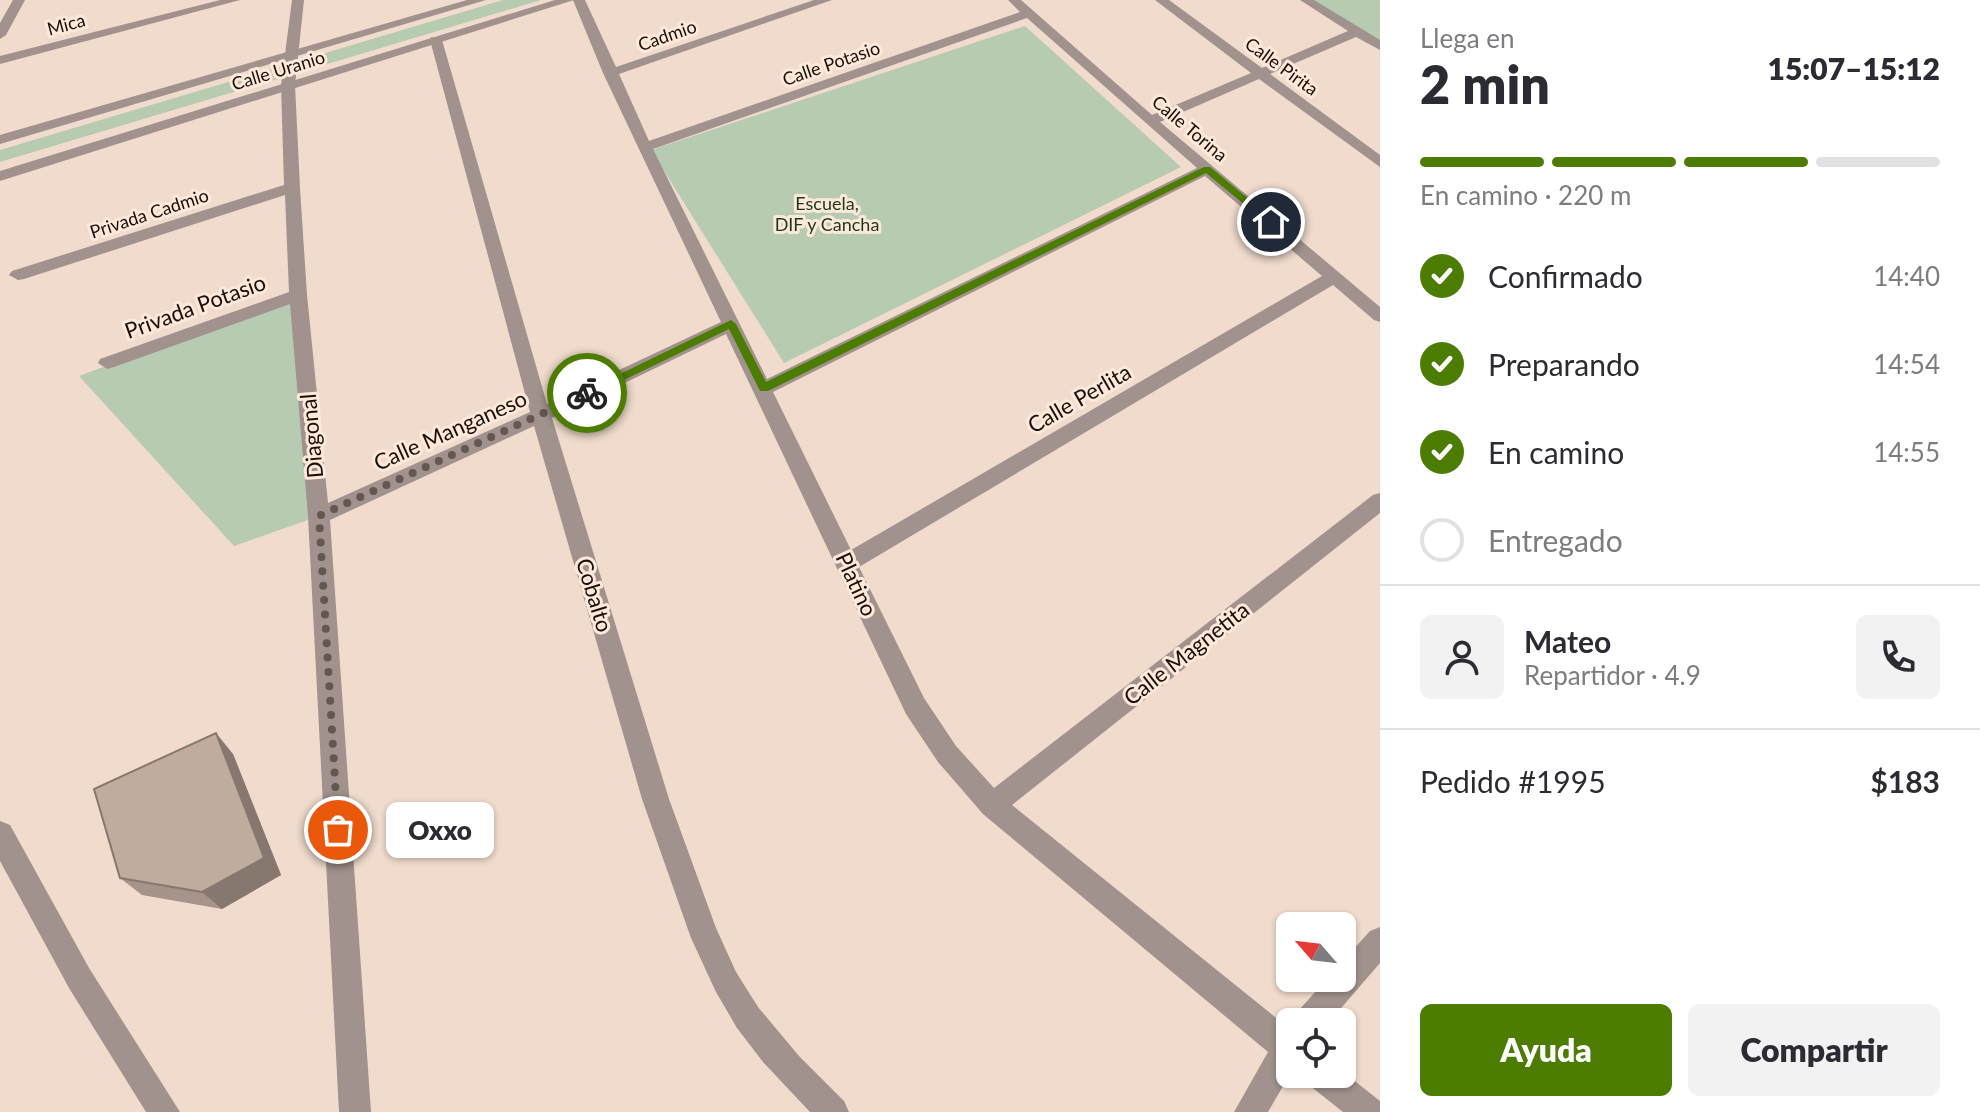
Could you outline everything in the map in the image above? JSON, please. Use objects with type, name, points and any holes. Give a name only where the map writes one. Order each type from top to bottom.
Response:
[{"type":"street","points":[[0,35],[19,0]]},
{"type":"street","name":"Mica","points":[[0,60],[150,16],[234,0]]},
{"type":"street","name":"Diagonal","points":[[298,0],[288,85],[292,188],[298,295],[319,516],[355,1112]]},
{"type":"street","name":"Calle Uranio","points":[[0,140],[480,0]]},
{"type":"street","name":"Calle Uranio","points":[[0,176],[568,0]]},
{"type":"street","name":"Platino","points":[[579,0],[645,147],[915,706],[947,754],[992,805],[1276,1037]]},
{"type":"street","name":"Cadmio","points":[[610,73],[826,0]]},
{"type":"street","name":"Calle Torina","points":[[1014,0],[1150,121],[1380,316]]},
{"type":"street","name":"Calle Pirita","points":[[1161,0],[1380,162]]},
{"type":"street","points":[[1306,0],[1380,46]]},
{"type":"street","name":"Calle Potasio","points":[[645,147],[1028,13]]},
{"type":"street","points":[[1150,121],[1357,32]]},
{"type":"street","name":"Cobalto","points":[[436,40],[541,415],[661,815],[694,906],[727,984],[781,1062],[833,1112]]},
{"type":"street","points":[[764,388],[1207,169]]},
{"type":"street","name":"Privada Cadmio","points":[[18,275],[292,188]]},
{"type":"street","name":"Calle Perlita","points":[[847,563],[1335,276]]},
{"type":"street","name":"Privada Potasio","points":[[107,363],[298,295]]},
{"type":"street","name":"Calle Manganeso","points":[[319,516],[731,324]]},
{"type":"street","name":"Calle Magnetita","points":[[992,805],[1380,501]]},
{"type":"street","points":[[0,834],[79,978],[164,1112]]},
{"type":"street","points":[[1321,1008],[1380,941]]},
{"type":"street","points":[[1250,1112],[1276,1069]]},
{"type":"street","points":[[1338,1088],[1369,1112]]},
{"type":"green space","points":[[503,0],[541,0],[0,162],[0,150]]},
{"type":"green space","points":[[1306,0],[1380,0],[1380,45]]},
{"type":"green space","name":"Escuela, DIF y Cancha","points":[[1025,26],[1181,167],[784,363],[651,150]]},
{"type":"green space","points":[[298,295],[319,516],[234,546],[79,376]]},
{"type":"building","points":[[216,733],[264,858],[202,892],[120,878],[94,789]]},
{"type":"way so far","points":[[338,830],[319,516],[587,393]]},
{"type":"place","name":"Oxxo","points":[[338,830]]},
{"type":"route","points":[[587,393],[731,324],[764,388],[1207,169],[1271,222]]}]
